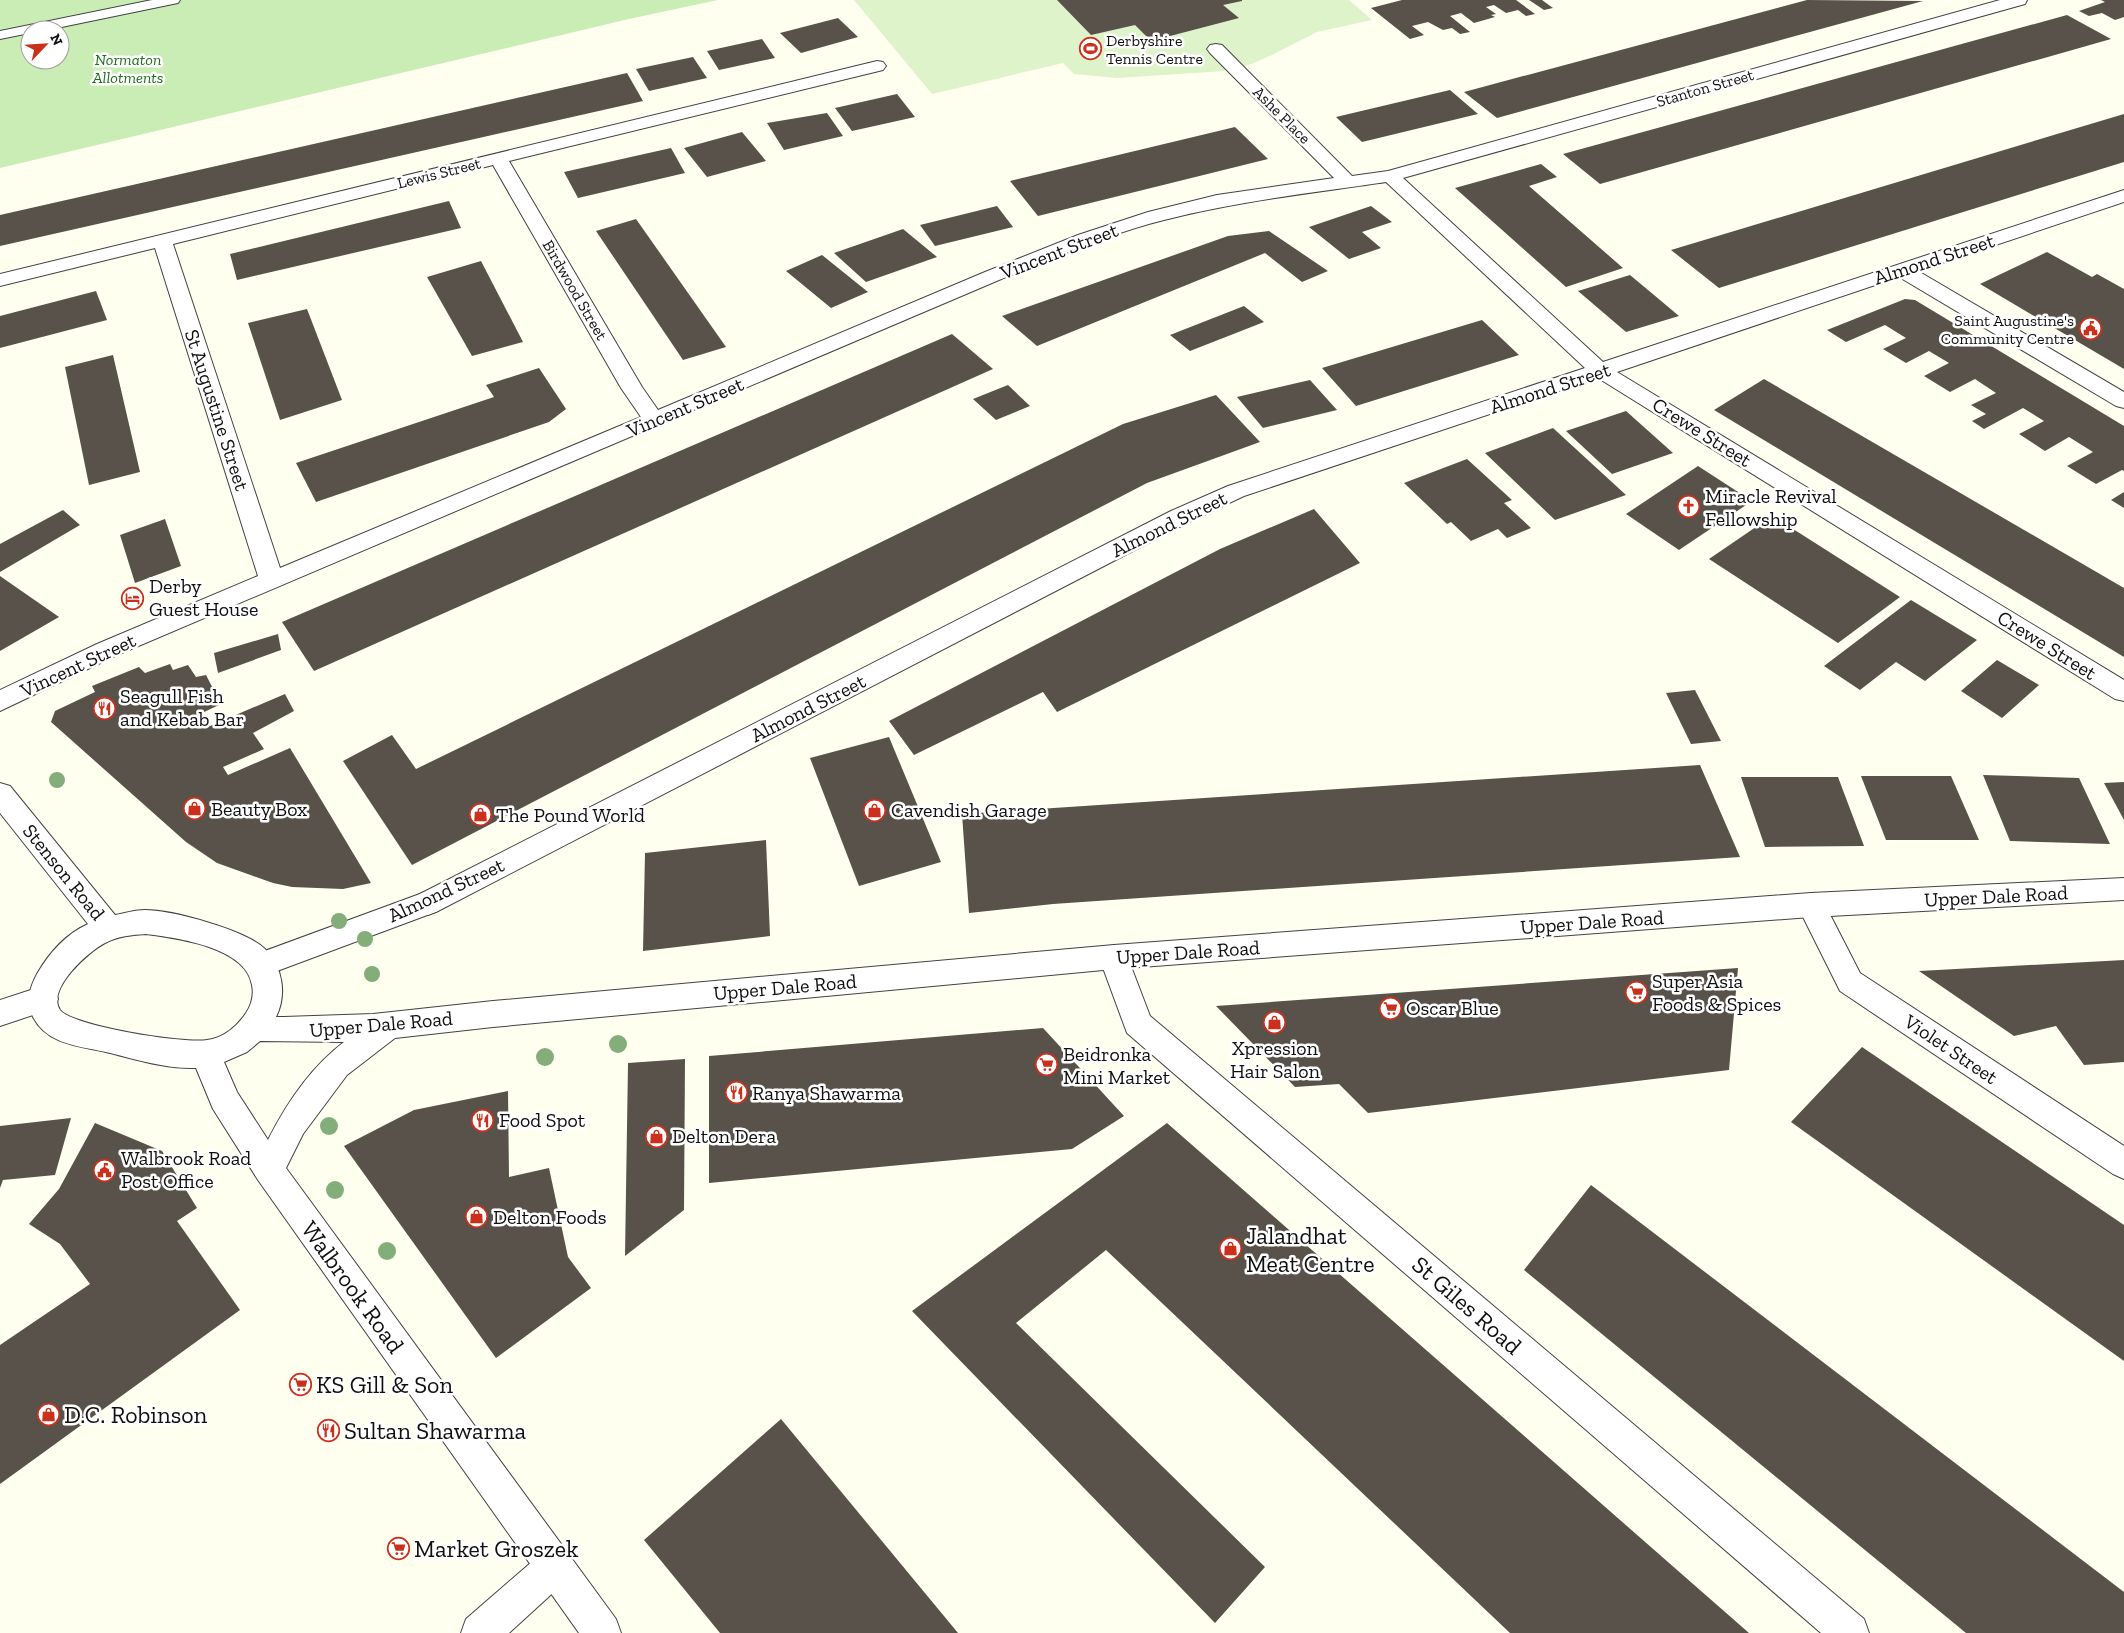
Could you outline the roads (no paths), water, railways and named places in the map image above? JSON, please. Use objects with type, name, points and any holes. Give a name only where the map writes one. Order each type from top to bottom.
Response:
[{"type":"street","name":"Stanton Street","points":[[1390,176],[2019,0]]},
{"type":"street","name":"Ashe Place","points":[[1216,49],[1348,182]]},
{"type":"street","name":"Lewis Street","points":[[0,280],[877,66]]},
{"type":"street","name":"Birdwood Street","points":[[498,158],[632,388],[654,420]]},
{"type":"street","name":"Vincent Street","points":[[0,701],[106,650],[992,276],[1110,230],[1155,216],[1217,201],[1390,176]]},
{"type":"street","name":"Crewe Street","points":[[1390,176],[1601,371],[2124,692]]},
{"type":"street","name":"Almond Street","points":[[261,965],[428,903],[1179,516],[1236,491],[2124,196]]},
{"type":"street","name":"St Augustine Street","points":[[162,239],[272,580]]},
{"type":"street","points":[[1901,270],[2124,401]]},
{"type":"street","name":"Stenson Road","points":[[0,793],[109,928]]},
{"type":"street","name":"Upper Dale Road","points":[[254,1028],[291,1032],[390,1025],[1114,957],[1811,905],[2124,889]]},
{"type":"street","name":"Violet Street","points":[[1811,905],[1850,982],[2124,1164]]},
{"type":"street","name":"Stenson Road","points":[[43,999],[46,987],[59,964],[89,938],[109,928],[146,922],[173,925],[203,932],[241,948],[253,956],[261,965]]},
{"type":"street","name":"St Giles Road","points":[[1114,957],[1138,1024],[1850,1633]]},
{"type":"street","points":[[0,1013],[43,999],[48,1018],[65,1030],[165,1053],[206,1054],[235,1044],[254,1028],[268,1001],[268,987],[261,965]]},
{"type":"street","points":[[269,1170],[292,1124],[336,1066],[390,1025]]},
{"type":"street","name":"Walbrook Road","points":[[206,1054],[224,1099],[269,1170],[602,1633]]},
{"type":"street","points":[[480,1633],[554,1566]]},
{"type":"lane","points":[[0,35],[173,0]]},
{"type":"place","name":"Derbyshire Tennis Centre","points":[[1090,49]]},
{"type":"place","name":"Saint Augustine's Community Centre","points":[[2090,329]]},
{"type":"place","name":"Miracle Revival Fellowship","points":[[1689,507]]},
{"type":"place","name":"Derby Guest House","points":[[133,598]]},
{"type":"place","name":"Seagull Fish and Kebab Bar","points":[[104,708]]},
{"type":"place","name":"Beauty Box","points":[[195,809]]},
{"type":"place","name":"Cavendish Garage","points":[[875,810]]},
{"type":"place","name":"The Pound World","points":[[480,815]]},
{"type":"place","name":"Super Asia Foods & Spices","points":[[1636,993]]},
{"type":"place","name":"Oscar Blue","points":[[1390,1008]]},
{"type":"place","name":"Xpression Hair Salon","points":[[1275,1022]]},
{"type":"place","name":"Beidronka Mini Market","points":[[1047,1065]]},
{"type":"place","name":"Ranya Shawarma","points":[[736,1093]]},
{"type":"place","name":"Food Spot","points":[[483,1120]]},
{"type":"place","name":"Delton Dera","points":[[656,1136]]},
{"type":"place","name":"Walbrook Road Post Office","points":[[105,1170]]},
{"type":"place","name":"Delton Foods","points":[[477,1217]]},
{"type":"place","name":"Jalandhat Meat Centre","points":[[1230,1249]]},
{"type":"place","name":"KS Gill & Son","points":[[300,1384]]},
{"type":"place","name":"D.C. Robinson","points":[[48,1414]]},
{"type":"place","name":"Sultan Shawarma","points":[[328,1430]]},
{"type":"place","name":"Market Groszek","points":[[398,1548]]},
{"type":"park label","name":"Normaton Allotments","points":[[128,68]]}]
